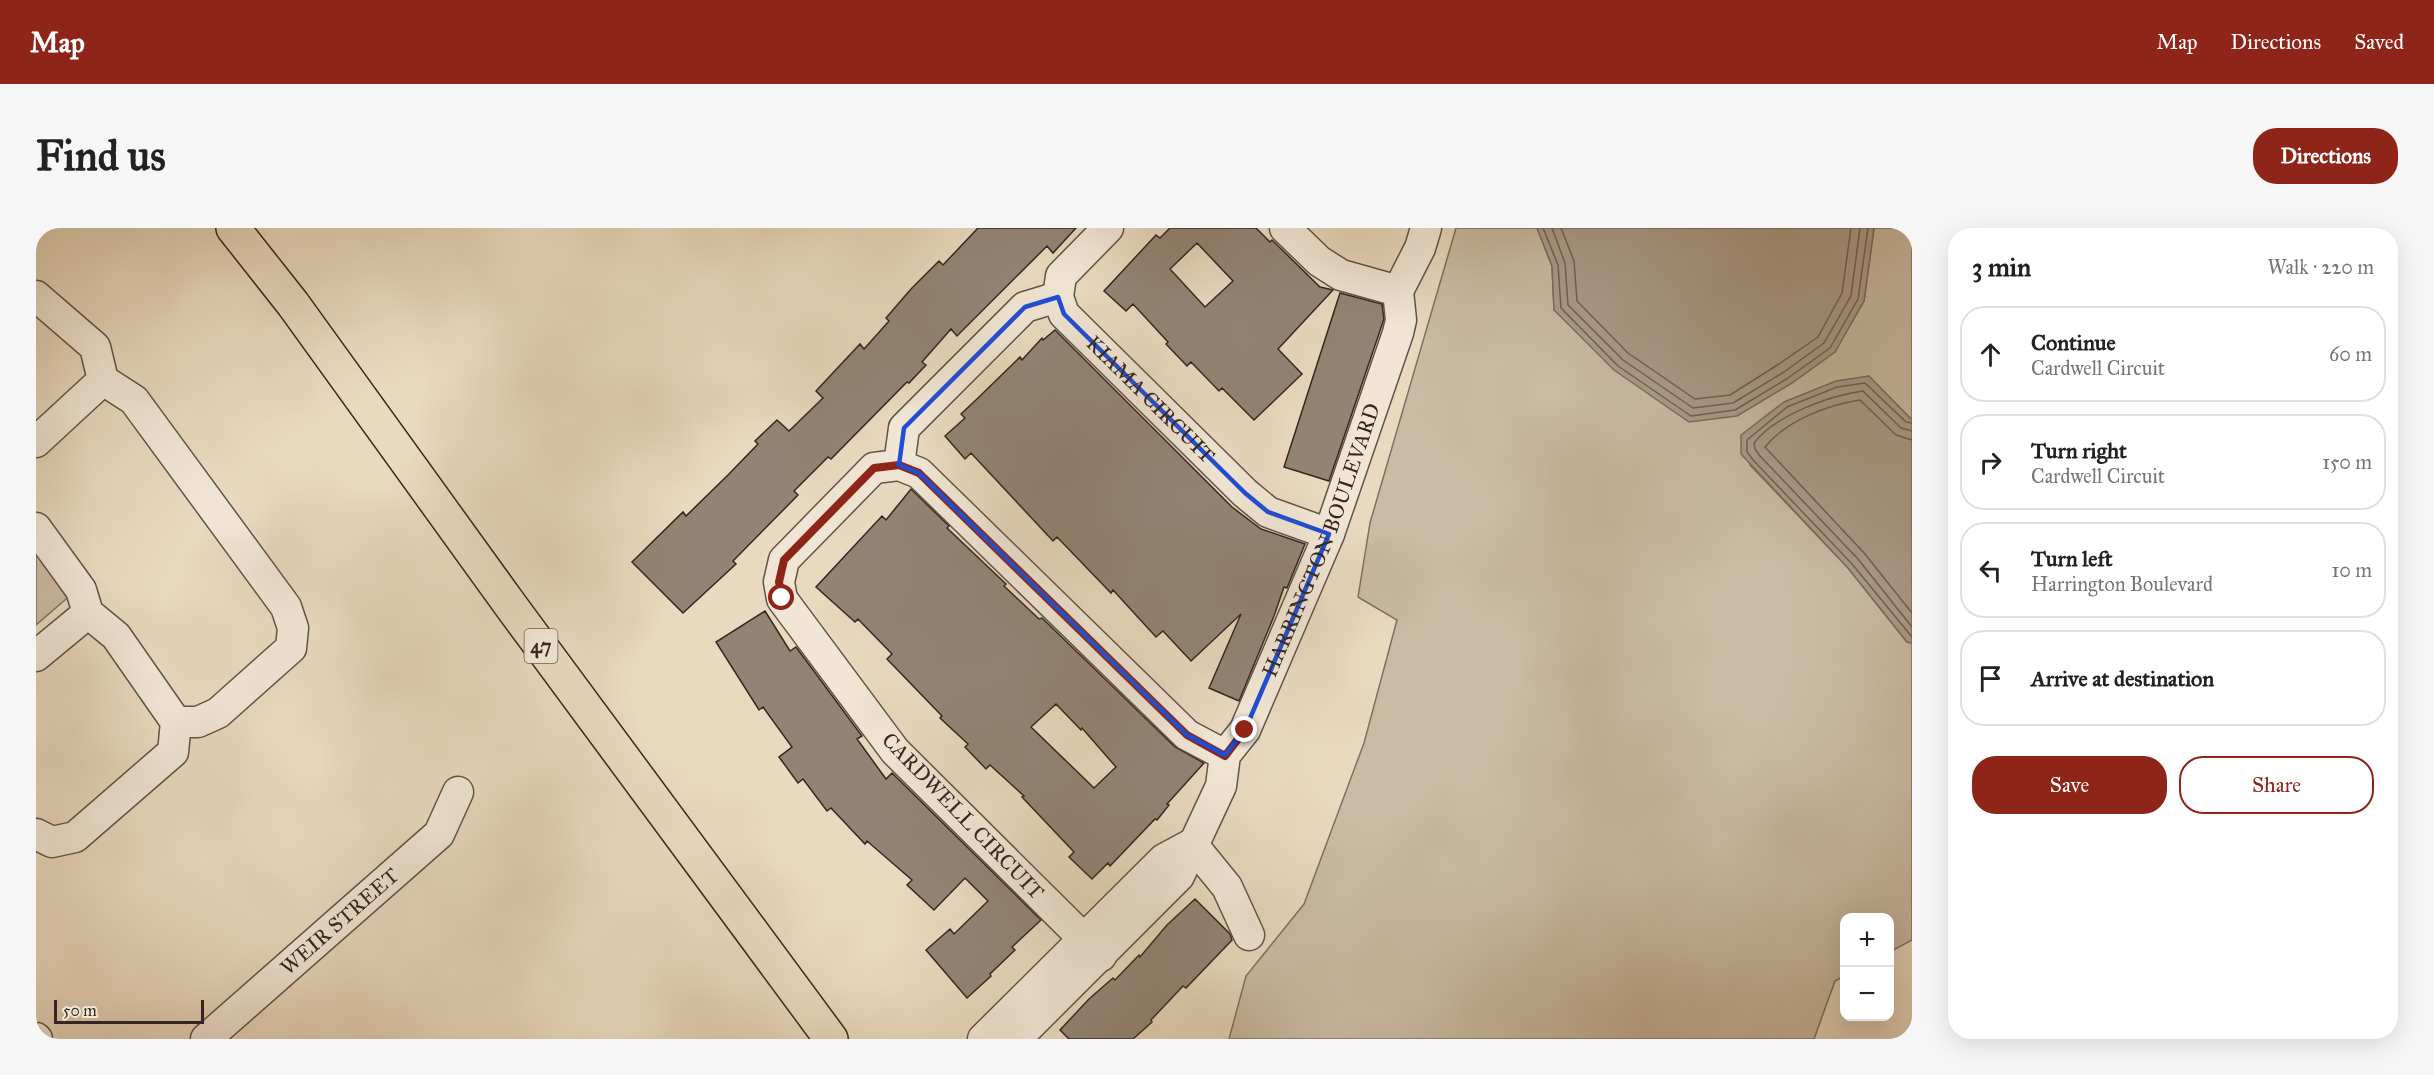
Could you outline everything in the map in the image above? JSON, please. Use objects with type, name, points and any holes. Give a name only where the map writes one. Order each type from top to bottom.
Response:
[{"type":"highway","name":"47","points":[[233,228],[293,304],[831,1039]]},
{"type":"highway","name":"47","points":[[252,228],[293,304]]},
{"type":"highway","name":"47","points":[[792,987],[820,1039]]},
{"type":"street","points":[[1108,228],[1061,276],[1058,297],[1025,307],[904,428],[899,465],[919,473],[1187,735],[1225,756]]},
{"type":"street","points":[[1285,228],[1319,261],[1341,275],[1398,291],[1420,248],[1426,228]]},
{"type":"street","name":"HARRINGTON BOULEVARD","points":[[1192,844],[1221,786],[1225,756],[1245,730],[1329,534],[1398,333],[1401,320],[1398,291]]},
{"type":"street","points":[[36,296],[95,347],[103,380],[134,400],[286,607],[293,628],[291,648],[218,713],[198,722],[177,722]]},
{"type":"street","name":"KIAMA CIRCUIT","points":[[1058,297],[1064,314],[1245,493],[1268,512],[1329,534]]},
{"type":"street","points":[[36,442],[103,380]]},
{"type":"street","name":"CARDWELL CIRCUIT","points":[[899,465],[874,468],[784,560],[779,582],[782,598],[895,752],[1092,947]]},
{"type":"street","points":[[36,528],[81,590],[88,614],[116,636],[177,722],[173,752],[75,837],[52,842],[36,834]]},
{"type":"street","points":[[36,656],[88,614]]},
{"type":"street","name":"WEIR STREET","points":[[206,1039],[439,834],[458,792]]},
{"type":"street","points":[[1017,1039],[1164,859],[1192,844],[1227,887],[1249,935]]},
{"type":"street","points":[[983,1039],[1092,947]]},
{"type":"highlighted area","points":[[1058,297],[1064,314],[1245,493],[1268,512],[1329,534],[1245,730],[1225,755],[1187,735],[919,473],[899,465],[904,428],[1025,307]]},
{"type":"shaded area","points":[[1456,228],[1537,228],[1552,266],[1554,310],[1864,301],[1874,228],[1912,228],[1912,420],[1868,376],[1750,465],[1848,568],[1907,642],[1912,643],[1912,940],[1894,950],[1894,913],[1840,913],[1840,978],[1835,981],[1814,1039],[1229,1039],[1246,976],[1304,904],[1364,743],[1397,620],[1358,597],[1370,523]]},
{"type":"shaded area","points":[[41,551],[72,594],[36,625],[36,555]]},
{"type":"water","points":[[1537,228],[1874,228],[1864,301],[1835,352],[1792,383],[1737,416],[1689,422],[1614,370],[1554,310],[1552,266]]},
{"type":"water","points":[[1869,376],[1912,420],[1912,643],[1907,642],[1848,568],[1741,454],[1741,435],[1784,402],[1836,381]]},
{"type":"building","points":[[978,228],[1076,228],[1053,253],[1047,246],[957,336],[951,329],[922,362],[926,365],[831,459],[828,457],[794,491],[798,495],[733,561],[736,564],[683,613],[632,562],[683,512],[686,516],[728,475],[758,444],[755,441],[777,420],[789,431],[823,398],[816,391],[860,344],[864,349],[889,321],[886,318],[911,289],[939,261],[943,265]]},
{"type":"building","points":[[1170,228],[1256,228],[1270,242],[1272,240],[1320,287],[1333,290],[1278,349],[1302,374],[1254,420],[1222,388],[1219,391],[1191,362],[1187,366],[1133,304],[1126,311],[1104,291],[1156,235],[1160,238]],"holes":[[[1197,243],[1233,281],[1205,307],[1170,269]]]},
{"type":"building","points":[[1340,293],[1382,304],[1384,319],[1329,481],[1284,467]]},
{"type":"building","points":[[1055,330],[1232,507],[1261,529],[1305,544],[1287,588],[1284,587],[1239,701],[1209,688],[1241,614],[1191,661],[1163,631],[1156,637],[1113,590],[1111,593],[1057,537],[1053,541],[971,453],[965,459],[945,436],[965,418],[961,414],[1020,357],[1022,360],[1042,338],[1043,340]]},
{"type":"building","points":[[911,489],[949,526],[947,528],[1006,584],[1004,586],[1039,619],[1042,618],[1175,747],[1204,763],[1167,804],[1169,805],[1157,820],[1155,819],[1110,866],[1108,863],[1092,879],[1069,857],[1074,852],[1022,797],[1024,796],[990,765],[986,769],[965,747],[968,744],[940,718],[942,716],[887,659],[892,654],[858,619],[855,622],[816,587],[882,516],[886,520]],"holes":[[[1056,704],[1081,730],[1082,728],[1116,767],[1094,788],[1031,727]]]},
{"type":"building","points":[[765,611],[790,651],[796,647],[862,736],[857,739],[886,779],[892,773],[1041,920],[1012,947],[1015,950],[967,998],[926,950],[950,929],[954,934],[988,901],[965,878],[934,910],[907,885],[912,880],[867,841],[865,844],[831,808],[827,811],[803,779],[798,783],[779,757],[792,747],[763,707],[759,710],[716,642]]},
{"type":"building","points":[[1195,899],[1230,934],[1232,940],[1186,988],[1183,986],[1151,1020],[1152,1022],[1133,1039],[1069,1039],[1060,1030],[1089,999],[1113,978],[1115,980],[1139,955],[1140,957],[1167,925]]},
{"type":"route","points":[[782,598],[779,582],[784,560],[874,468],[899,465],[919,473],[1187,735],[1225,756],[1245,730]]}]
